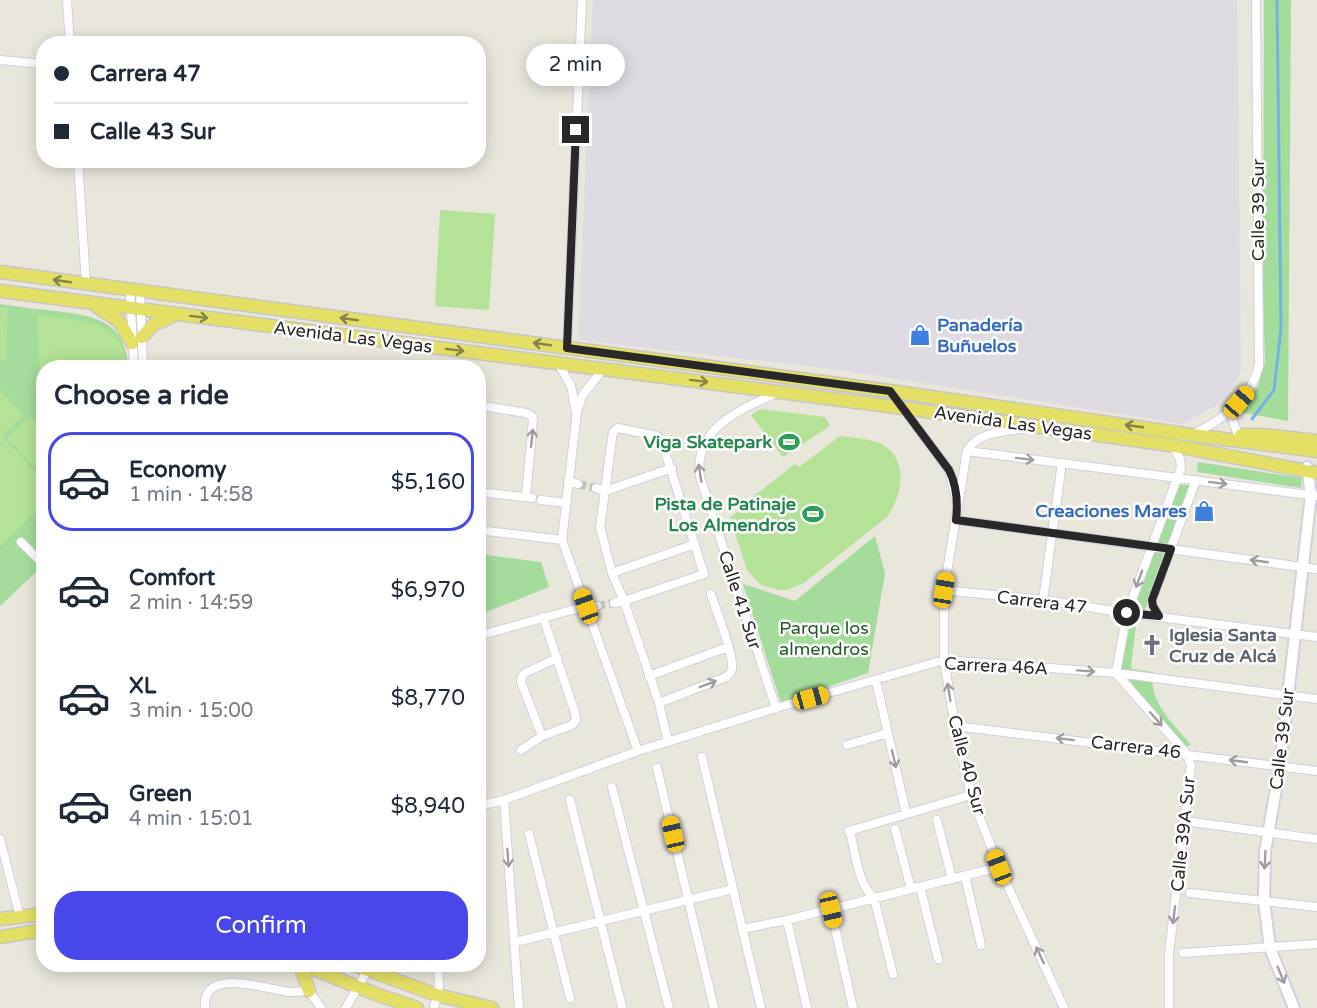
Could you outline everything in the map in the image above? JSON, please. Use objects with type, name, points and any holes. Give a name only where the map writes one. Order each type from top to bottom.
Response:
[{"type":"main road","name":"Avenida Las Vegas","points":[[0,272],[890,391],[1192,435],[1236,438],[1317,451]]},
{"type":"main road","name":"Avenida Las Vegas","points":[[0,291],[903,408],[1173,446],[1312,470]]},
{"type":"main road","points":[[88,302],[119,321],[137,340],[160,320],[177,314]]},
{"type":"main road","points":[[932,412],[939,403],[957,405],[975,403]]},
{"type":"main road","name":"Avenida Las Vegas","points":[[1236,438],[1263,435],[1317,441]]},
{"type":"main road","points":[[1219,454],[1223,445],[1236,438]]},
{"type":"main road","points":[[0,919],[36,915]]},
{"type":"main road","points":[[0,937],[36,931]]},
{"type":"main road","points":[[303,972],[309,991]]},
{"type":"main road","points":[[320,972],[417,1008]]},
{"type":"main road","points":[[377,972],[437,995],[492,1008]]},
{"type":"street","points":[[67,0],[69,36]]},
{"type":"street","points":[[567,348],[582,0]]},
{"type":"street","name":"Calle 39 Sur","points":[[1192,435],[1220,420],[1231,410],[1248,392],[1259,365],[1256,0]]},
{"type":"street","points":[[0,60],[36,63]]},
{"type":"street","points":[[79,168],[86,284]]},
{"type":"street","points":[[135,291],[137,340],[135,360]]},
{"type":"street","points":[[137,340],[141,360]]},
{"type":"street","points":[[558,363],[571,386],[577,412]]},
{"type":"street","points":[[603,369],[582,396],[577,412],[562,540],[638,751]]},
{"type":"street","name":"Calle 40 Sur","points":[[890,391],[949,470],[957,506]]},
{"type":"street","name":"Calle 41 Sur","points":[[776,708],[698,466],[703,445],[723,421],[748,406],[779,392]]},
{"type":"street","points":[[486,406],[526,413],[532,416],[533,421],[529,497],[486,493]]},
{"type":"street","points":[[1231,410],[1236,438]]},
{"type":"street","points":[[1036,427],[976,439],[967,451],[1314,495]]},
{"type":"street","points":[[614,603],[624,600],[704,574],[662,442],[657,436],[618,428],[613,432],[600,527],[612,573],[624,600],[658,703],[668,742]]},
{"type":"street","points":[[1116,673],[1127,613],[1181,463],[1173,446]]},
{"type":"street","name":"Calle 40 Sur","points":[[967,451],[944,590],[944,660],[955,726],[972,795],[999,867],[1064,1008]]},
{"type":"street","points":[[1042,600],[1062,463]]},
{"type":"street","points":[[596,488],[605,490],[672,468]]},
{"type":"street","name":"Calle 39 Sur","points":[[1294,1008],[1270,948],[1263,901],[1265,852],[1280,766],[1302,567],[1314,495],[1312,470]]},
{"type":"street","points":[[1159,616],[1152,600],[1196,480]]},
{"type":"street","points":[[568,481],[578,484]]},
{"type":"street","points":[[541,500],[566,503]]},
{"type":"street","points":[[956,520],[1317,569]]},
{"type":"street","points":[[486,531],[562,540]]},
{"type":"street","points":[[21,542],[36,557]]},
{"type":"street","points":[[612,573],[695,544]]},
{"type":"street","name":"Carrera 47","points":[[944,590],[1042,600],[1317,637]]},
{"type":"street","points":[[658,703],[726,677],[732,672],[728,647],[711,594]]},
{"type":"street","points":[[486,634],[586,606],[597,606]]},
{"type":"street","points":[[521,750],[542,736],[572,725],[576,720],[543,617]]},
{"type":"street","points":[[649,676],[728,647]]},
{"type":"street","points":[[542,736],[524,688],[522,676],[557,658]]},
{"type":"street","name":"Carrera 46A","points":[[486,804],[504,800],[638,751],[776,708],[944,660],[1116,673],[1317,699]]},
{"type":"street","name":"Calle 39A Sur","points":[[1116,673],[1186,753],[1191,765],[1169,954],[1169,1008]]},
{"type":"street","points":[[876,681],[906,813]]},
{"type":"street","name":"Carrera 46","points":[[955,726],[1317,771]]},
{"type":"street","points":[[847,746],[888,733]]},
{"type":"street","points":[[702,757],[761,1008]]},
{"type":"street","points":[[657,768],[714,1008]]},
{"type":"street","points":[[612,787],[669,1008]]},
{"type":"street","points":[[893,974],[874,898],[863,884],[850,833],[906,813],[972,795]]},
{"type":"street","points":[[504,800],[519,1008]]},
{"type":"street","points":[[570,800],[622,1007]]},
{"type":"street","points":[[938,820],[952,879]]},
{"type":"street","points":[[1185,821],[1317,839]]},
{"type":"street","points":[[895,829],[938,959]]},
{"type":"street","points":[[529,834],[570,998]]},
{"type":"street","points":[[0,839],[20,917]]},
{"type":"street","points":[[742,929],[831,910],[999,867]]},
{"type":"street","points":[[965,876],[981,945]]},
{"type":"street","points":[[515,942],[733,889]]},
{"type":"street","points":[[1190,893],[1317,907]]},
{"type":"street","points":[[831,910],[853,1008]]},
{"type":"street","points":[[787,920],[807,1008]]},
{"type":"street","points":[[1183,953],[1317,944]]},
{"type":"street","points":[[346,1008],[365,972]]},
{"type":"street","points":[[434,1008],[439,986],[438,972]]},
{"type":"street","points":[[205,1008],[205,999],[217,985],[246,982],[292,992],[309,991],[321,1008]]},
{"type":"shaded area","points":[[593,0],[1237,0],[1241,371],[1229,392],[1215,406],[1183,424],[827,368],[578,340]]},
{"type":"green space","points":[[1264,0],[1291,0],[1288,421],[1240,412],[1258,386],[1265,362],[1263,293]]},
{"type":"green space","points":[[440,210],[495,214],[489,310],[435,306]]},
{"type":"green space","points":[[0,304],[83,315],[115,330],[126,352],[127,360],[36,360],[36,572],[0,606]]},
{"type":"green space","points":[[0,308],[8,308],[6,360],[0,360]]},
{"type":"green space","points":[[37,315],[82,321],[107,330],[117,338],[125,360],[39,360]]},
{"type":"green space","points":[[0,390],[24,415],[2,437],[36,473],[36,511],[0,547]]},
{"type":"green space","name":"Viga Skatepark","points":[[761,409],[825,417],[830,426],[783,457],[751,415]]},
{"type":"green space","points":[[30,416],[36,422],[36,468],[7,438]]},
{"type":"green space","name":"Pista de Patinaje Los Almendros","points":[[840,436],[873,441],[883,445],[897,460],[900,469],[899,489],[892,509],[887,517],[805,582],[788,590],[761,585],[747,570],[730,518],[746,506],[745,503],[795,464],[799,467]]},
{"type":"green space","points":[[1198,462],[1302,478],[1301,488],[1197,472]]},
{"type":"green space","points":[[1175,484],[1193,486],[1144,612],[1136,625],[1131,666],[1132,669],[1153,672],[1154,693],[1163,712],[1191,745],[1182,747],[1118,673],[1127,613]]},
{"type":"green space","name":"Parque los almendros","points":[[875,536],[885,573],[868,673],[781,703],[743,584],[795,601]]},
{"type":"green space","points":[[486,555],[541,562],[549,587],[486,612]]},
{"type":"waterway","points":[[1252,419],[1274,390],[1281,329],[1277,0]]},
{"type":"tunnel","points":[[578,484],[596,488]]},
{"type":"tunnel","points":[[597,606],[614,603]]},
{"type":"place","name":"Panadería Buñuelos","points":[[920,335]]},
{"type":"place","name":"Viga Skatepark","points":[[789,442]]},
{"type":"place","name":"Creaciones Mares","points":[[1204,511]]},
{"type":"place","name":"Pista de Patinaje Los Almendros","points":[[813,514]]},
{"type":"place","name":"Iglesia Santa Cruz de Alcá","points":[[1152,645]]},
{"type":"route","points":[[576,130],[567,348],[890,391],[949,470],[955,488],[956,520],[1171,549],[1152,600],[1159,616],[1127,613]]}]
